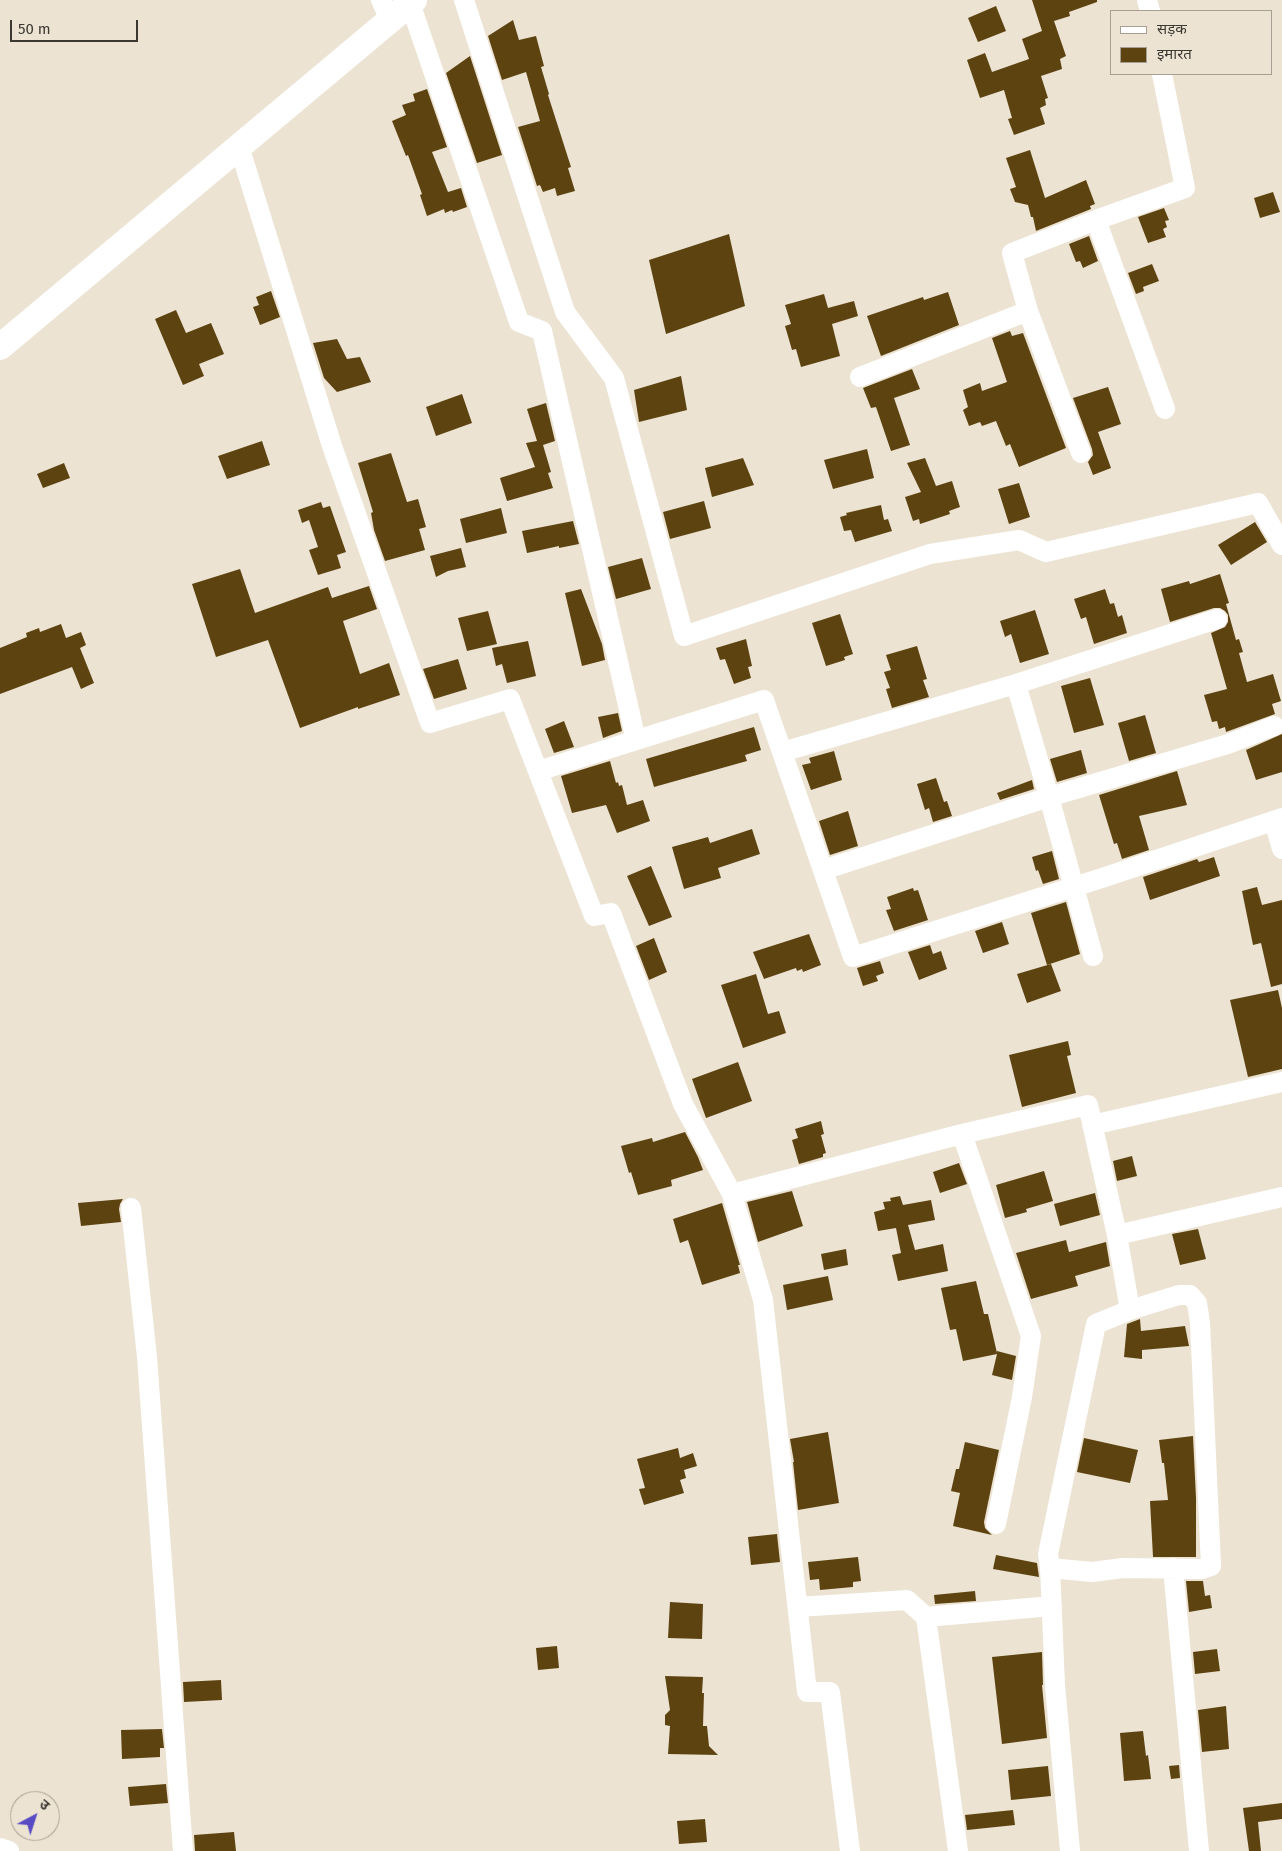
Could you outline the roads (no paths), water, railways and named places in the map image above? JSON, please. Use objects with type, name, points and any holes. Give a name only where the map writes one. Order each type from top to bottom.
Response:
[{"type":"main road","points":[[0,347],[239,146],[386,10],[412,1]]},
{"type":"street","points":[[464,0],[565,312],[614,378],[684,636],[930,554],[1019,540],[1046,552],[1258,503],[1282,545]]},
{"type":"street","points":[[412,1],[519,322],[542,330],[636,740]]},
{"type":"street","points":[[1081,453],[1028,312],[1012,253],[1185,188],[1162,75]]},
{"type":"street","points":[[239,146],[332,446],[430,723],[510,699],[594,916],[611,913],[683,1104],[732,1194],[763,1300],[807,1692],[830,1692],[850,1851]]},
{"type":"street","points":[[1096,220],[1165,409]]},
{"type":"street","points":[[860,377],[1028,312]]},
{"type":"street","points":[[782,752],[1016,684],[1217,619]]},
{"type":"street","points":[[1016,684],[1093,956]]},
{"type":"street","points":[[538,771],[764,700],[852,957],[1074,888],[1278,820],[1282,849]]},
{"type":"street","points":[[822,870],[1049,797],[1228,744],[1274,726]]},
{"type":"street","points":[[1092,1125],[1282,1082]]},
{"type":"street","points":[[732,1194],[962,1134],[1088,1105],[1117,1235],[1130,1310]]},
{"type":"street","points":[[962,1134],[1031,1336],[1022,1397],[996,1524]]},
{"type":"street","points":[[1117,1235],[1282,1197]]},
{"type":"street","points":[[131,1208],[147,1357],[183,1851]]},
{"type":"street","points":[[1050,1568],[1092,1572],[1123,1568],[1202,1569],[1211,1566],[1200,1323],[1197,1302],[1190,1295],[1179,1295],[1130,1310],[1096,1324],[1048,1554],[1055,1685],[1070,1851]]},
{"type":"street","points":[[1173,1568],[1199,1851]]},
{"type":"street","points":[[798,1608],[907,1600],[926,1617],[958,1851]]},
{"type":"street","points":[[926,1617],[1052,1606]]},
{"type":"street","points":[[0,1848],[9,1851]]}]
